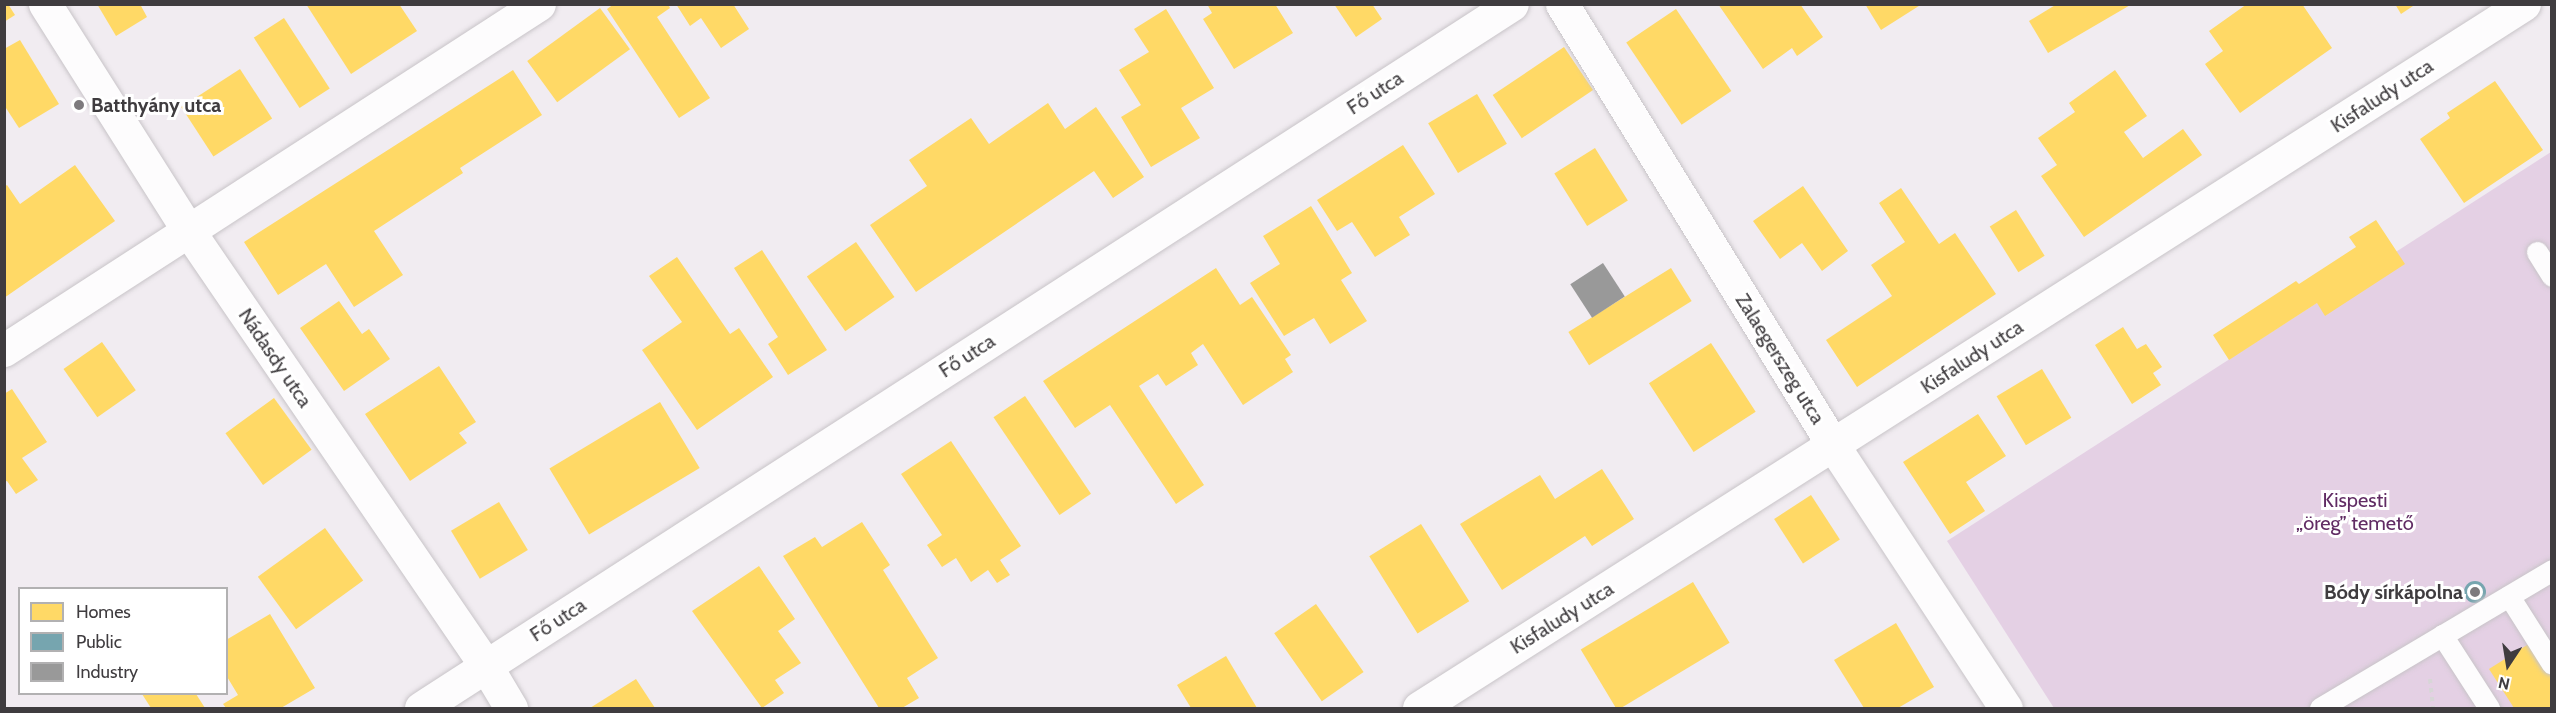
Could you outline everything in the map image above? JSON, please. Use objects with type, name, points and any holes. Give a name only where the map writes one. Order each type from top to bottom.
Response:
[{"type":"street","name":"Nádasdy utca","points":[[45,4],[188,230],[486,666],[512,708]]},
{"type":"street","points":[[4,350],[539,4]]},
{"type":"street","name":"Fő utca","points":[[421,708],[1512,4]]},
{"type":"street","name":"Zalaegerszeg utca","points":[[1562,4],[1833,445],[2006,708]]},
{"type":"street","name":"Kisfaludy utca","points":[[1419,708],[2524,4]]},
{"type":"lane","points":[[2537,252],[2552,276]]},
{"type":"lane","points":[[2320,708],[2552,570]]},
{"type":"lane","points":[[2509,596],[2552,664]]},
{"type":"lane","points":[[2442,635],[2489,708]]},
{"type":"path","points":[[2430,675],[2433,708]]},
{"type":"green space","name":"Kispesti „öreg” temető","points":[[2551,152],[2551,708],[2054,708],[1947,541]]},
{"type":"building: Homes","points":[[4,4],[8,4],[15,15],[4,22]]},
{"type":"building: Homes","points":[[97,4],[140,4],[147,17],[116,36]]},
{"type":"building: Homes","points":[[306,4],[399,4],[417,31],[351,74]]},
{"type":"building: Homes","points":[[614,4],[668,4],[670,8],[657,17],[710,98],[679,118],[607,9]]},
{"type":"building: Homes","points":[[676,4],[733,4],[749,29],[721,48],[701,18],[690,26]]},
{"type":"building: Homes","points":[[1207,4],[1275,4],[1293,33],[1234,69],[1203,19],[1212,13]]},
{"type":"building: Homes","points":[[1334,4],[1372,4],[1382,19],[1356,37]]},
{"type":"building: Homes","points":[[1718,4],[1800,4],[1823,37],[1797,56],[1792,48],[1763,69]]},
{"type":"building: Homes","points":[[1865,4],[1922,4],[1881,30]]},
{"type":"building: Homes","points":[[2057,4],[2132,4],[2048,53],[2029,21]]},
{"type":"building: Homes","points":[[2247,4],[2302,4],[2332,48],[2240,113],[2205,64],[2223,51],[2209,31]]},
{"type":"building: Homes","points":[[2395,4],[2416,4],[2401,14]]},
{"type":"building: Homes","points":[[600,8],[630,49],[557,102],[527,61]]},
{"type":"building: Homes","points":[[1166,9],[1214,88],[1181,108],[1200,138],[1151,167],[1121,117],[1141,105],[1119,70],[1149,52],[1134,29]]},
{"type":"building: Homes","points":[[1676,9],[1731,91],[1682,125],[1626,43]]},
{"type":"building: Homes","points":[[284,18],[330,88],[300,108],[254,38]]},
{"type":"building: Homes","points":[[20,40],[59,104],[19,128],[4,105],[4,49]]},
{"type":"building: Homes","points":[[1564,47],[1593,90],[1522,138],[1493,95]]},
{"type":"building: Homes","points":[[240,69],[272,118],[213,157],[181,107]]},
{"type":"building: Homes","points":[[513,70],[542,115],[460,168],[463,173],[374,231],[403,275],[354,307],[326,264],[278,295],[244,242]]},
{"type":"building: Homes","points":[[2115,70],[2147,116],[2124,132],[2143,158],[2183,129],[2202,155],[2084,237],[2041,176],[2057,165],[2038,138],[2075,112],[2069,103]]},
{"type":"building: Homes","points":[[2495,81],[2543,150],[2464,203],[2420,139],[2450,118],[2447,113]]},
{"type":"building: Homes","points":[[1477,94],[1507,144],[1458,173],[1428,123]]},
{"type":"building: Homes","points":[[1048,103],[1065,129],[1096,107],[1144,177],[1113,198],[1094,171],[916,292],[870,225],[927,186],[909,160],[971,118],[989,144]]},
{"type":"building: Homes","points":[[1403,145],[1435,194],[1399,217],[1410,235],[1375,257],[1352,222],[1337,231],[1317,200]]},
{"type":"building: Homes","points":[[1595,148],[1628,201],[1587,226],[1554,173]]},
{"type":"building: Homes","points":[[75,165],[115,221],[4,298],[4,187],[7,185],[20,204]]},
{"type":"building: Homes","points":[[1803,186],[1848,251],[1822,271],[1802,243],[1780,259],[1753,221]]},
{"type":"building: Homes","points":[[1901,188],[1939,244],[1955,233],[1996,294],[1857,387],[1826,340],[1892,296],[1871,265],[1905,242],[1879,203]]},
{"type":"building: Homes","points":[[1311,206],[1352,273],[1341,280],[1367,321],[1330,344],[1314,318],[1284,336],[1250,283],[1280,264],[1263,236]]},
{"type":"building: Homes","points":[[2016,210],[2045,256],[2018,272],[1990,226]]},
{"type":"building: Homes","points":[[2376,220],[2405,264],[2325,316],[2317,303],[2229,360],[2213,335],[2296,281],[2299,284],[2356,247],[2349,237]]},
{"type":"building: Homes","points":[[856,242],[894,297],[845,331],[807,276]]},
{"type":"building: Homes","points":[[762,250],[827,350],[788,375],[768,344],[778,337],[734,268]]},
{"type":"building: Homes","points":[[677,257],[730,334],[739,328],[773,377],[697,430],[642,350],[682,322],[649,276]]},
{"type":"building: Homes","points":[[1216,268],[1240,305],[1252,297],[1291,355],[1285,359],[1293,372],[1243,405],[1203,344],[1191,353],[1198,365],[1166,386],[1158,374],[1139,386],[1204,485],[1176,504],[1110,405],[1075,428],[1043,381]]},
{"type":"building: Homes","points":[[1671,268],[1692,301],[1589,365],[1568,332]]},
{"type":"building: Homes","points":[[339,301],[362,334],[369,329],[390,359],[344,391],[300,328]]},
{"type":"building: Homes","points":[[2123,327],[2137,349],[2146,344],[2162,367],[2153,373],[2161,385],[2132,404],[2095,345]]},
{"type":"building: Homes","points":[[102,342],[136,390],[97,417],[63,369]]},
{"type":"building: Homes","points":[[1711,343],[1756,412],[1694,452],[1649,383]]},
{"type":"building: Homes","points":[[439,366],[476,422],[459,433],[467,443],[410,481],[365,414]]},
{"type":"building: Homes","points":[[2042,369],[2071,418],[2026,445],[1997,396]]},
{"type":"building: Homes","points":[[12,389],[47,442],[22,458],[38,480],[16,494],[7,481],[4,482],[4,394]]},
{"type":"building: Homes","points":[[1025,396],[1091,494],[1059,515],[993,417]]},
{"type":"building: Homes","points":[[274,398],[312,450],[263,485],[225,433]]},
{"type":"building: Homes","points":[[660,402],[700,468],[589,534],[549,468]]},
{"type":"building: Homes","points":[[1978,414],[2006,456],[1966,482],[1985,511],[1950,534],[1903,462]]},
{"type":"building: Homes","points":[[951,441],[1021,546],[1000,560],[1010,575],[997,583],[988,570],[971,582],[956,558],[942,567],[927,545],[942,535],[901,474]]},
{"type":"building: Homes","points":[[1602,469],[1634,519],[1592,546],[1585,536],[1502,590],[1460,524],[1540,475],[1555,499]]},
{"type":"building: Homes","points":[[1811,495],[1840,539],[1803,563],[1774,519]]},
{"type":"building: Homes","points":[[499,502],[528,550],[480,579],[451,531]]},
{"type":"building: Homes","points":[[862,522],[890,565],[883,570],[938,658],[907,678],[919,698],[902,708],[879,708],[783,556],[815,537],[822,547]]},
{"type":"building: Homes","points":[[1421,524],[1469,601],[1417,633],[1369,556]]},
{"type":"building: Homes","points":[[325,528],[363,581],[296,629],[258,577]]},
{"type":"building: Homes","points":[[759,566],[795,619],[778,631],[801,663],[775,680],[784,693],[762,708],[692,611]]},
{"type":"building: Homes","points":[[1693,582],[1730,643],[1621,708],[1616,708],[1581,649]]},
{"type":"building: Homes","points":[[1316,604],[1364,672],[1322,701],[1274,633]]},
{"type":"building: Homes","points":[[270,614],[315,688],[281,708],[226,708],[223,704],[238,695],[228,678],[228,639]]},
{"type":"building: Homes","points":[[1896,623],[1934,687],[1898,708],[1864,708],[1834,660]]},
{"type":"building: Homes","points":[[2535,640],[2552,666],[2552,708],[2514,708],[2489,669]]},
{"type":"building: Homes","points":[[1226,656],[1257,708],[1191,708],[1177,685]]},
{"type":"building: Homes","points":[[636,679],[655,708],[590,708]]},
{"type":"building: Homes","points":[[143,695],[197,695],[205,708],[151,708]]},
{"type":"building: Public","name":"Bódy sírkápolna","points":[[2471,581],[2479,581],[2486,588],[2486,596],[2479,603],[2471,603],[2464,596],[2464,588]]},
{"type":"building: Industry","points":[[1603,263],[1625,297],[1592,318],[1570,284]]},
{"type":"place","name":"Batthyány utca","points":[[79,105]]},
{"type":"place","name":"Bódy sírkápolna","points":[[2475,592]]}]
